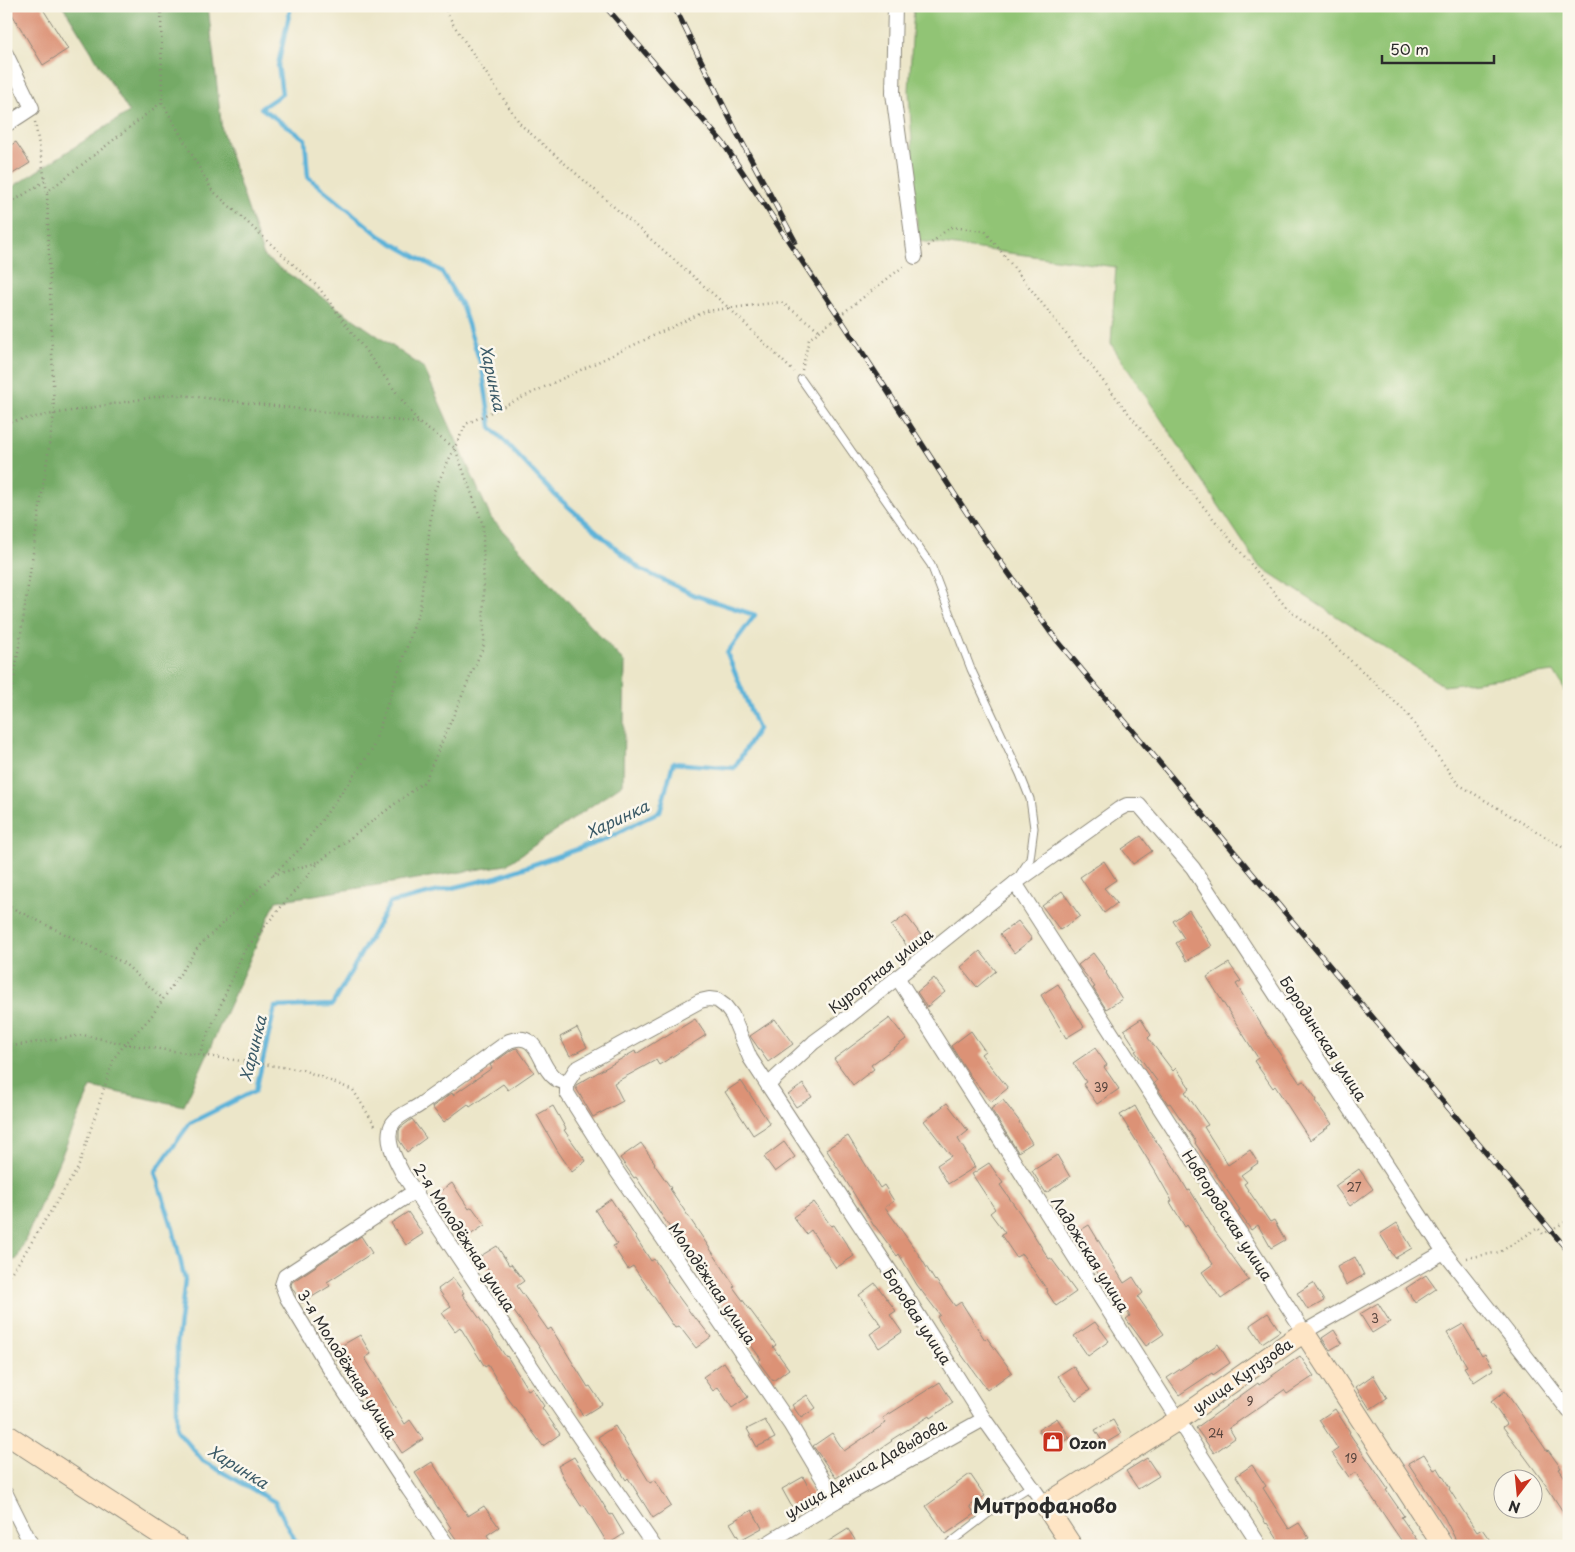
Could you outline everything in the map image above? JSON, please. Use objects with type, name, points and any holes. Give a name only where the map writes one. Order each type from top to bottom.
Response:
[{"type":"street","points":[[895,6],[893,93],[915,257]]},
{"type":"street","points":[[6,54],[32,108],[6,125]]},
{"type":"street","name":"Бородинская улица","points":[[1015,883],[1118,808],[1127,805],[1139,805],[1194,868],[1448,1256],[1569,1411]]},
{"type":"street","name":"Курортная улица","points":[[768,1085],[814,1042],[1015,883]]},
{"type":"street","name":"Новгородская улица","points":[[1015,883],[1443,1546]]},
{"type":"street","name":"Ладожская улица","points":[[897,977],[1260,1546]]},
{"type":"street","name":"Боровая улица","points":[[567,1083],[576,1069],[700,1001],[717,1000],[725,1006],[732,1015],[750,1058],[896,1280],[984,1419],[1072,1546]]},
{"type":"street","points":[[392,1124],[509,1041],[515,1039],[526,1040],[531,1043],[539,1051],[550,1074],[567,1083]]},
{"type":"street","name":"Молодёжная улица","points":[[567,1083],[567,1093],[614,1167],[790,1424],[836,1501]]},
{"type":"street","name":"2-я Молодёжная улица","points":[[392,1124],[390,1135],[391,1148],[415,1191],[547,1390],[654,1546]]},
{"type":"street","name":"3-я Молодёжная улица","points":[[415,1191],[285,1276],[282,1285],[287,1298],[331,1371],[448,1546]]},
{"type":"street","name":"улица Кутузова","points":[[1045,1505],[1178,1420],[1304,1332],[1448,1256]]},
{"type":"street","name":"улица Дениса Давыдова","points":[[763,1546],[836,1501],[984,1419]]},
{"type":"street","points":[[6,1434],[170,1544]]},
{"type":"street","points":[[6,1494],[32,1546]]},
{"type":"lane","points":[[800,379],[932,565],[971,669],[1030,799],[1034,828],[1030,860],[1015,883]]},
{"type":"lane","points":[[946,1546],[993,1510],[1031,1486]]},
{"type":"path","points":[[161,6],[162,102],[212,190],[319,288],[419,423],[455,448],[483,525],[484,645],[425,781],[320,861],[244,951],[199,1055]]},
{"type":"path","points":[[444,6],[453,24],[521,125],[729,308],[800,379]]},
{"type":"path","points":[[47,192],[162,102]]},
{"type":"path","points":[[6,716],[14,679],[54,414],[47,192],[32,108]]},
{"type":"path","points":[[6,206],[45,181]]},
{"type":"path","points":[[800,379],[809,339],[819,330],[915,257],[950,227],[984,231],[1170,466],[1286,607],[1322,634],[1405,711],[1458,784],[1569,852]]},
{"type":"path","points":[[6,1279],[19,1262],[78,1168],[114,1058],[151,1017],[199,946],[303,846],[372,750],[420,608],[434,491],[466,424],[706,311],[781,302],[819,330]]},
{"type":"path","points":[[6,422],[172,394],[419,423]]},
{"type":"path","points":[[272,875],[320,861]]},
{"type":"path","points":[[6,905],[124,962],[163,999]]},
{"type":"path","points":[[6,1047],[83,1035],[125,1044],[303,1070],[353,1090],[375,1127],[392,1124]]},
{"type":"path","points":[[1448,1256],[1500,1252],[1538,1228],[1543,1234],[1569,1220]]},
{"type":"green space","points":[[63,6],[208,6],[222,131],[264,257],[424,368],[491,518],[625,663],[623,784],[506,865],[276,901],[184,1106],[91,1087],[17,1259],[6,1263],[6,191],[129,112]]},
{"type":"green space","points":[[914,6],[1569,6],[1569,697],[1554,672],[1444,686],[1259,566],[1111,344],[1116,267],[918,241],[909,91]]},
{"type":"building","points":[[7,6],[41,6],[68,49],[43,65]]},
{"type":"building","points":[[16,142],[30,163],[6,178],[6,148]]},
{"type":"building","points":[[1141,836],[1152,851],[1133,864],[1122,849]]},
{"type":"building","points":[[1104,861],[1116,880],[1104,888],[1117,903],[1104,913],[1080,877]]},
{"type":"building","points":[[1062,891],[1080,916],[1060,930],[1042,906]]},
{"type":"building","points":[[1189,910],[1212,946],[1187,961],[1176,943],[1184,938],[1173,921]]},
{"type":"building","points":[[906,915],[921,935],[907,946],[891,926]]},
{"type":"building","points":[[1018,921],[1032,939],[1014,953],[1000,934]]},
{"type":"building","points":[[980,951],[996,971],[977,987],[961,967]]},
{"type":"building","points":[[1093,953],[1107,972],[1122,999],[1106,1009],[1093,988],[1095,987],[1078,965]]},
{"type":"building","points":[[1229,963],[1241,981],[1236,984],[1277,1050],[1300,1083],[1304,1081],[1317,1100],[1315,1101],[1332,1124],[1310,1140],[1275,1086],[1273,1088],[1254,1061],[1258,1058],[1207,977]]},
{"type":"building","points":[[934,978],[945,992],[927,1007],[917,992]]},
{"type":"building","points":[[1058,984],[1084,1027],[1066,1038],[1041,995]]},
{"type":"building","points":[[890,1018],[906,1039],[871,1065],[874,1069],[853,1085],[834,1059]]},
{"type":"building","points":[[695,1019],[706,1035],[659,1065],[656,1060],[614,1083],[623,1101],[593,1117],[576,1085],[635,1051],[636,1054]]},
{"type":"building","points":[[775,1019],[793,1044],[768,1062],[750,1036]]},
{"type":"building","points":[[1141,1019],[1151,1035],[1148,1038],[1173,1071],[1176,1068],[1190,1088],[1185,1092],[1208,1125],[1204,1127],[1228,1165],[1250,1150],[1258,1163],[1241,1175],[1247,1182],[1244,1184],[1270,1222],[1274,1220],[1285,1240],[1271,1248],[1258,1225],[1251,1230],[1196,1142],[1154,1083],[1157,1081],[1135,1051],[1137,1050],[1124,1030]]},
{"type":"building","points":[[577,1028],[587,1047],[570,1056],[560,1037]]},
{"type":"building","points":[[971,1031],[985,1051],[981,1054],[1008,1088],[991,1102],[971,1077],[951,1046]]},
{"type":"building","points":[[517,1048],[534,1072],[508,1090],[503,1084],[470,1107],[468,1104],[444,1122],[432,1107],[492,1068],[490,1065]]},
{"type":"building","points":[[1095,1048],[1107,1065],[1104,1067],[1119,1089],[1097,1104],[1083,1084],[1086,1082],[1073,1063]]},
{"type":"building","points":[[741,1081],[770,1124],[753,1135],[725,1092]]},
{"type":"building","points":[[803,1084],[812,1097],[796,1107],[788,1095]]},
{"type":"building","points":[[1003,1100],[1020,1122],[1032,1143],[1018,1152],[991,1109]]},
{"type":"building","points":[[947,1103],[968,1131],[958,1139],[975,1167],[948,1184],[937,1165],[951,1156],[924,1121]]},
{"type":"building","points":[[553,1106],[566,1129],[564,1130],[586,1161],[572,1172],[537,1115]]},
{"type":"building","points":[[1135,1106],[1188,1191],[1190,1190],[1214,1230],[1249,1280],[1221,1299],[1202,1272],[1213,1264],[1187,1225],[1185,1227],[1155,1171],[1120,1115]]},
{"type":"building","points":[[412,1119],[426,1138],[407,1152],[399,1140],[399,1131],[400,1128]]},
{"type":"building","points":[[848,1136],[880,1188],[884,1185],[894,1201],[885,1207],[935,1281],[955,1306],[961,1302],[985,1340],[987,1338],[1012,1372],[987,1390],[937,1317],[940,1315],[917,1285],[899,1254],[897,1256],[874,1226],[826,1149]]},
{"type":"building","points":[[784,1142],[795,1157],[775,1172],[764,1157]]},
{"type":"building","points":[[641,1143],[735,1286],[733,1287],[776,1345],[773,1347],[789,1369],[773,1381],[758,1361],[761,1359],[720,1302],[722,1301],[692,1256],[677,1238],[636,1177],[634,1178],[620,1158]]},
{"type":"building","points":[[1057,1155],[1070,1177],[1046,1193],[1032,1171]]},
{"type":"building","points":[[989,1163],[1003,1183],[1000,1185],[1049,1259],[1051,1258],[1076,1292],[1056,1306],[1048,1291],[1022,1254],[1016,1257],[1001,1235],[1005,1233],[990,1213],[995,1209],[972,1174]]},
{"type":"building","points":[[1359,1169],[1373,1189],[1350,1206],[1335,1186]]},
{"type":"building","points":[[452,1183],[469,1209],[472,1207],[485,1225],[467,1237],[438,1193]]},
{"type":"building","points":[[611,1199],[651,1261],[654,1259],[667,1281],[711,1337],[696,1348],[679,1326],[675,1328],[633,1266],[628,1269],[613,1246],[617,1244],[595,1210]]},
{"type":"building","points":[[814,1202],[831,1226],[834,1225],[854,1256],[836,1268],[811,1230],[806,1234],[793,1217]]},
{"type":"building","points":[[408,1212],[423,1234],[406,1245],[391,1223]]},
{"type":"building","points":[[1397,1223],[1412,1248],[1395,1258],[1380,1234]]},
{"type":"building","points":[[1089,1225],[1124,1283],[1133,1277],[1143,1293],[1138,1297],[1164,1334],[1146,1346],[1126,1319],[1130,1316],[1102,1274],[1099,1275],[1073,1235]]},
{"type":"building","points":[[361,1236],[372,1253],[327,1282],[330,1286],[302,1303],[292,1288],[292,1282]]},
{"type":"building","points":[[497,1246],[509,1265],[511,1264],[524,1281],[517,1286],[548,1330],[551,1328],[588,1387],[590,1386],[602,1404],[583,1416],[536,1342],[507,1302],[510,1301],[479,1257]]},
{"type":"building","points":[[1355,1257],[1364,1275],[1346,1285],[1337,1267]]},
{"type":"building","points":[[1426,1275],[1436,1289],[1415,1303],[1406,1288]]},
{"type":"building","points":[[453,1278],[528,1390],[532,1388],[544,1406],[542,1408],[560,1434],[543,1446],[507,1397],[488,1365],[485,1367],[460,1327],[455,1331],[442,1313],[451,1307],[438,1289]]},
{"type":"building","points":[[875,1283],[896,1311],[890,1315],[902,1332],[879,1348],[870,1334],[882,1326],[859,1295]]},
{"type":"building","points":[[1313,1283],[1324,1301],[1308,1310],[1297,1293]]},
{"type":"building","points":[[1378,1303],[1390,1322],[1372,1333],[1360,1314]]},
{"type":"building","points":[[1268,1313],[1280,1331],[1262,1343],[1250,1325]]},
{"type":"building","points":[[1095,1322],[1109,1341],[1088,1356],[1074,1336]]},
{"type":"building","points":[[1463,1324],[1482,1356],[1485,1354],[1494,1369],[1474,1382],[1464,1367],[1467,1366],[1447,1333]]},
{"type":"building","points":[[1334,1330],[1342,1343],[1330,1350],[1322,1338]]},
{"type":"building","points":[[360,1335],[371,1354],[365,1358],[405,1424],[410,1420],[423,1439],[402,1453],[387,1430],[384,1432],[359,1390],[357,1392],[332,1351]]},
{"type":"building","points":[[1218,1344],[1230,1363],[1179,1395],[1167,1378]]},
{"type":"building","points":[[1300,1356],[1314,1376],[1287,1394],[1284,1390],[1229,1428],[1235,1438],[1214,1453],[1196,1428],[1258,1383],[1259,1385]]},
{"type":"building","points":[[724,1362],[748,1397],[732,1408],[718,1387],[713,1391],[703,1377]]},
{"type":"building","points":[[1073,1366],[1090,1390],[1076,1400],[1058,1376]]},
{"type":"building","points":[[1373,1375],[1387,1398],[1370,1409],[1356,1387]]},
{"type":"building","points":[[940,1382],[953,1403],[891,1440],[836,1478],[813,1446],[832,1433],[844,1451],[886,1423],[883,1418]]},
{"type":"building","points":[[1505,1391],[1561,1468],[1559,1469],[1569,1483],[1569,1521],[1542,1480],[1542,1470],[1535,1470],[1503,1427],[1507,1424],[1491,1402]]},
{"type":"building","points":[[807,1395],[816,1408],[801,1418],[792,1405]]},
{"type":"building","points":[[1335,1409],[1349,1433],[1388,1489],[1386,1490],[1404,1516],[1401,1517],[1421,1546],[1405,1546],[1355,1472],[1349,1477],[1332,1453],[1338,1449],[1319,1420]]},
{"type":"building","points":[[1057,1418],[1070,1438],[1051,1450],[1038,1430]]},
{"type":"building","points":[[765,1420],[775,1438],[757,1447],[747,1429]]},
{"type":"building","points":[[1113,1420],[1121,1434],[1104,1444],[1095,1430]]},
{"type":"building","points":[[615,1426],[650,1483],[655,1480],[671,1506],[653,1518],[628,1478],[626,1480],[598,1437]]},
{"type":"building","points":[[1424,1454],[1434,1470],[1438,1468],[1449,1489],[1477,1532],[1482,1529],[1494,1546],[1459,1546],[1444,1517],[1408,1463]]},
{"type":"building","points":[[574,1457],[624,1534],[608,1544],[584,1505],[581,1506],[558,1466]]},
{"type":"building","points":[[1147,1458],[1159,1476],[1138,1489],[1126,1471]]},
{"type":"building","points":[[432,1462],[468,1516],[484,1506],[499,1527],[487,1535],[494,1546],[461,1546],[415,1473]]},
{"type":"building","points":[[1252,1465],[1266,1486],[1263,1488],[1289,1529],[1299,1523],[1309,1538],[1296,1546],[1282,1546],[1236,1476]]},
{"type":"building","points":[[970,1474],[985,1496],[970,1506],[975,1514],[946,1534],[926,1506]]},
{"type":"building","points":[[803,1477],[813,1495],[792,1507],[782,1489]]},
{"type":"building","points":[[752,1510],[762,1528],[740,1540],[730,1523]]},
{"type":"building","points":[[848,1529],[859,1546],[821,1546]]},
{"type":"waterway","name":"Харинка","points":[[291,6],[278,65],[282,94],[261,108],[305,139],[308,177],[380,236],[441,271],[462,306],[482,368],[491,427],[555,495],[640,569],[694,595],[755,615],[727,653],[758,729],[734,768],[673,763],[660,811],[604,840],[497,877],[390,903],[332,1005],[275,1007],[256,1090],[190,1123],[155,1172],[173,1229],[185,1280],[177,1345],[177,1430],[203,1461],[275,1502],[298,1546]]},
{"type":"railway","points":[[605,6],[723,143],[976,527],[1051,633],[1569,1252]]},
{"type":"railway","points":[[674,6],[736,131],[795,241]]},
{"type":"place","name":"Ozon","points":[[1053,1442]]},
{"type":"district","name":"Митрофаново","points":[[1045,1505]]}]
